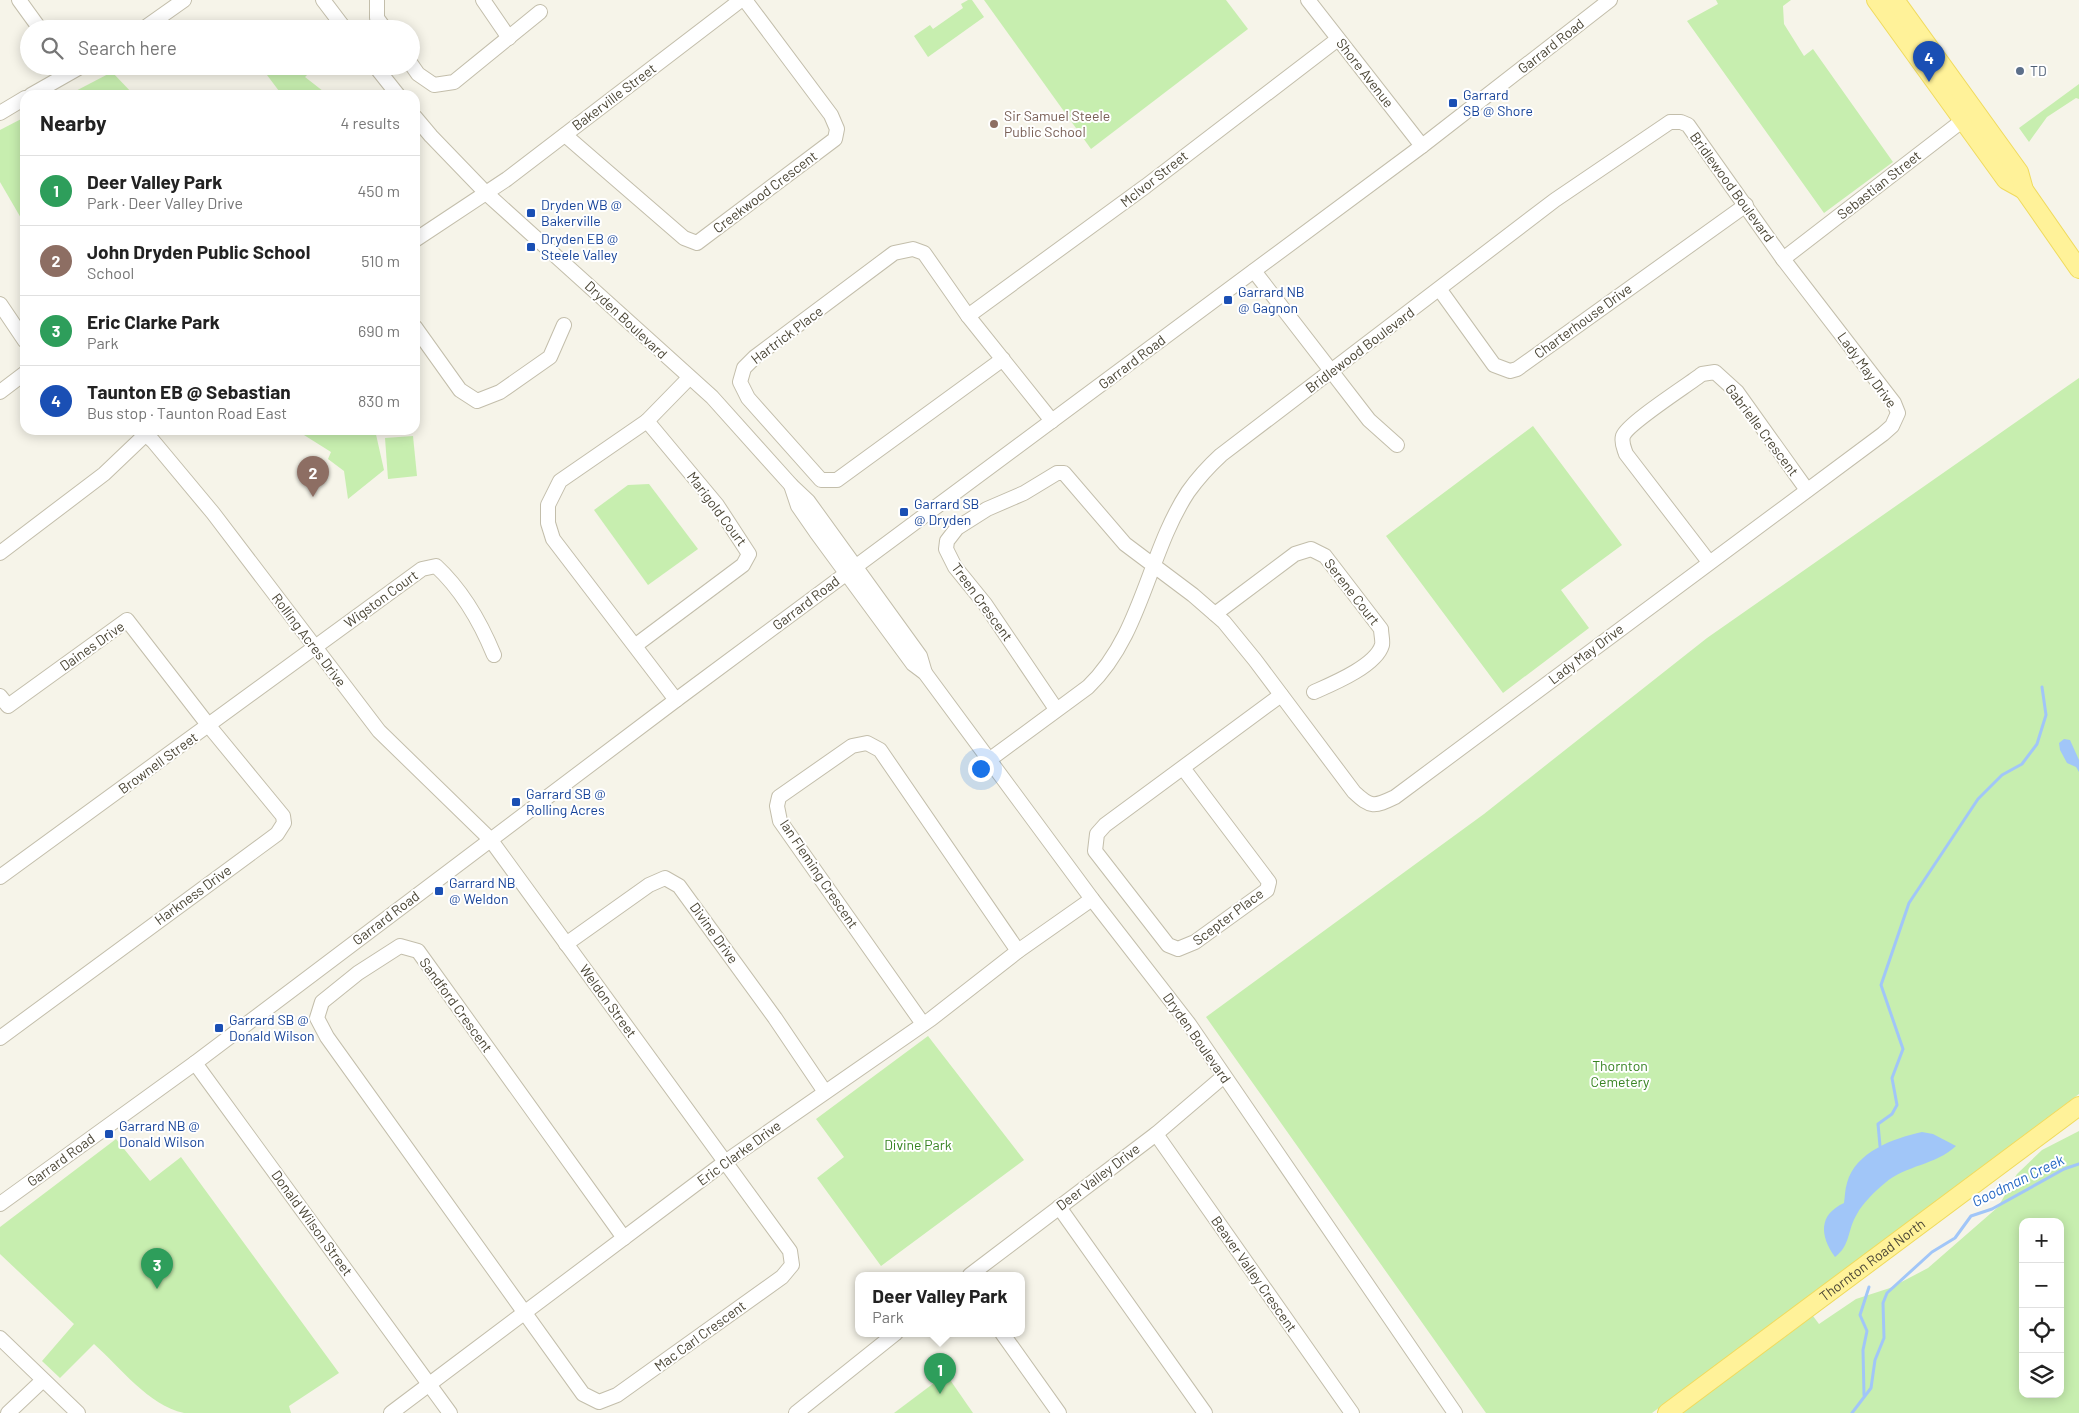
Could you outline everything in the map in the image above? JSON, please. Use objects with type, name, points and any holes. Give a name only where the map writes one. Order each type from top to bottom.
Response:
[{"type":"main road","points":[[1876,0],[1970,115]]},
{"type":"main road","points":[[1895,0],[1970,115],[2006,180],[2024,190],[2078,266]]},
{"type":"main road","name":"Thornton Road North","points":[[1667,1413],[2079,1106]]},
{"type":"street","points":[[19,0],[33,20]]},
{"type":"street","points":[[156,20],[184,0]]},
{"type":"street","points":[[323,0],[338,20]]},
{"type":"street","points":[[378,0],[378,20]]},
{"type":"street","points":[[483,0],[509,38]]},
{"type":"street","name":"Bakerville Street","points":[[420,237],[486,193],[565,135],[741,0]]},
{"type":"street","name":"Creekwood Crescent","points":[[565,135],[684,238],[697,243],[835,139],[837,129],[831,115],[745,0]]},
{"type":"street","name":"Shore Avenue","points":[[1308,0],[1422,146]]},
{"type":"street","name":"Garrard Road","points":[[0,1204],[195,1063],[851,569],[1422,146],[1610,0]]},
{"type":"street","points":[[419,75],[434,86],[454,82],[540,12]]},
{"type":"street","name":"McIvor Street","points":[[968,316],[1146,186],[1338,39]]},
{"type":"street","points":[[39,90],[64,75]]},
{"type":"street","points":[[382,75],[394,90]]},
{"type":"street","points":[[0,113],[20,101]]},
{"type":"street","name":"Sebastian Street","points":[[1783,259],[1970,115]]},
{"type":"street","name":"Bridlewood Boulevard","points":[[989,760],[1088,687],[1102,674],[1129,628],[1176,515],[1188,493],[1205,470],[1221,455],[1440,290],[1555,200],[1670,122],[1681,122],[1688,125],[1783,259]]},
{"type":"street","name":"Dryden Boulevard","points":[[420,123],[486,193],[621,313],[688,378],[712,397],[791,485],[798,506],[920,656],[925,673],[1092,899],[1189,1024],[1455,1413]]},
{"type":"street","name":"Charterhouse Drive","points":[[1440,290],[1494,365],[1510,371],[1517,369],[1746,205]]},
{"type":"street","name":"Hartrick Place","points":[[1003,359],[837,480],[821,480],[748,398],[740,382],[744,368],[755,357],[894,253],[913,249],[924,253],[968,316],[1003,359],[1052,421]]},
{"type":"street","name":"Lady May Drive","points":[[1154,567],[1215,614],[1255,660],[1354,792],[1366,803],[1376,805],[1395,797],[1892,426],[1898,413],[1894,403],[1783,259]]},
{"type":"street","points":[[1254,271],[1369,420],[1397,445]]},
{"type":"street","points":[[0,304],[20,334]]},
{"type":"street","points":[[420,334],[460,390],[477,401],[500,392],[550,357],[564,325]]},
{"type":"street","name":"Gabrielle Crescent","points":[[1709,562],[1626,454],[1622,443],[1624,434],[1635,423],[1702,374],[1715,372],[1737,392],[1807,490]]},
{"type":"street","points":[[0,392],[20,377]]},
{"type":"street","points":[[676,700],[553,539],[548,523],[548,505],[560,481],[647,421],[688,378]]},
{"type":"street","name":"Marigold Court","points":[[636,646],[743,565],[749,554],[717,505],[647,421]]},
{"type":"street","points":[[0,553],[104,474],[140,435]]},
{"type":"street","name":"Rolling Acres Drive","points":[[146,435],[213,513],[379,731],[490,839]]},
{"type":"street","name":"Treen Crescent","points":[[1056,709],[948,554],[947,541],[951,534],[987,509],[1024,493],[1057,473],[1064,473],[1125,544],[1154,567]]},
{"type":"street","name":"Serene Court","points":[[1215,614],[1295,554],[1311,549],[1325,556],[1381,629],[1382,644],[1378,654],[1344,679],[1314,692]]},
{"type":"street","name":"Wigston Court","points":[[314,647],[422,569],[436,566],[453,581],[481,624],[494,655]]},
{"type":"street","name":"Daines Drive","points":[[0,696],[8,706],[127,620],[209,726]]},
{"type":"street","name":"Brownell Street","points":[[0,877],[209,726],[314,647]]},
{"type":"street","name":"Scepter Place","points":[[1183,768],[1269,882],[1267,890],[1259,896],[1195,942],[1178,949],[1168,945],[1140,912],[1095,851],[1094,840],[1105,825],[1281,695]]},
{"type":"street","name":"Harkness Drive","points":[[0,1038],[277,834],[282,828],[283,816],[209,726]]},
{"type":"street","name":"Ian Fleming Crescent","points":[[923,1024],[780,821],[777,806],[779,797],[852,746],[867,743],[880,750],[1018,951]]},
{"type":"street","name":"Weldon Street","points":[[490,839],[725,1162]]},
{"type":"street","name":"Divine Drive","points":[[566,944],[649,885],[665,878],[679,886],[775,1018],[825,1092]]},
{"type":"street","name":"Eric Clarke Drive","points":[[391,1413],[725,1162],[923,1024],[1018,951],[1092,899]]},
{"type":"street","name":"Sandford Crescent","points":[[525,1311],[327,1037],[317,1018],[322,1002],[358,973],[400,946],[418,951],[624,1238]]},
{"type":"street","name":"Donald Wilson Street","points":[[195,1063],[450,1413]]},
{"type":"street","name":"Deer Valley Drive","points":[[974,1272],[1156,1134],[1224,1076]]},
{"type":"street","name":"Beaver Valley Crescent","points":[[1156,1134],[1352,1413]]},
{"type":"street","name":"Mac Carl Crescent","points":[[525,1311],[583,1394],[599,1402],[617,1395],[782,1277],[792,1265],[790,1250],[725,1162]]},
{"type":"street","points":[[1059,1207],[1205,1413]]},
{"type":"street","points":[[796,1413],[891,1337]]},
{"type":"street","points":[[1005,1337],[1059,1413]]},
{"type":"street","points":[[0,1338],[42,1381],[78,1413]]},
{"type":"street","points":[[8,1413],[42,1381]]},
{"type":"green space","points":[[972,0],[984,17],[928,57],[914,36],[930,25],[933,29],[963,8],[961,4]]},
{"type":"green space","points":[[984,0],[1226,0],[1248,29],[1091,149]]},
{"type":"green space","points":[[1716,0],[1791,0],[1783,6],[1784,24],[1804,56],[1813,49],[1893,162],[1824,213],[1687,21],[1718,4]]},
{"type":"green space","points":[[106,75],[115,75],[129,90],[78,90]]},
{"type":"green space","points":[[267,75],[307,75],[305,77],[322,90],[278,90]]},
{"type":"green space","points":[[2079,84],[2079,99],[2076,98],[2047,117],[2029,142],[2019,128]]},
{"type":"green space","points":[[20,120],[20,216],[0,182],[0,130]]},
{"type":"green space","name":"Thornton Cemetery","points":[[2079,378],[2079,1094],[1652,1413],[1486,1413],[1206,1017],[1484,814],[1707,638]]},
{"type":"green space","points":[[1533,426],[1622,545],[1561,590],[1589,628],[1503,693],[1386,536]]},
{"type":"green space","points":[[304,435],[376,435],[384,470],[348,499],[344,471],[328,459],[331,452]]},
{"type":"green space","points":[[413,436],[417,476],[388,479],[385,438]]},
{"type":"green space","points":[[649,484],[698,549],[648,585],[594,510],[628,485]]},
{"type":"green space","name":"Divine Park","points":[[928,1036],[1024,1160],[881,1266],[817,1178],[844,1157],[816,1119]]},
{"type":"green space","points":[[2079,1131],[2079,1413],[1682,1413],[1813,1316],[1819,1324],[1856,1299],[1890,1288],[1928,1268],[1998,1207],[2017,1174],[2042,1150]]},
{"type":"green space","points":[[116,1139],[150,1181],[181,1157],[339,1373],[289,1406],[291,1413],[184,1413],[171,1409],[136,1385],[94,1344],[60,1378],[42,1361],[74,1324],[0,1254],[0,1227]]},
{"type":"green space","points":[[946,1374],[973,1413],[894,1413]]},
{"type":"water","points":[[2064,739],[2070,740],[2079,760],[2079,772],[2076,767],[2067,763],[2060,750],[2059,743]]},
{"type":"water","points":[[1922,1132],[1933,1134],[1956,1146],[1939,1157],[1902,1172],[1878,1189],[1859,1210],[1844,1247],[1835,1257],[1826,1241],[1824,1227],[1830,1214],[1844,1203],[1846,1185],[1851,1172],[1858,1163],[1877,1148],[1900,1138]]},
{"type":"waterway","points":[[1880,1146],[1878,1124],[1892,1114],[1897,1105],[1892,1078],[1903,1049],[1881,985],[1909,903],[1978,799],[2002,775],[2022,764],[2037,744],[2046,715],[2042,687]]},
{"type":"waterway","name":"Goodman Creek","points":[[1852,1413],[1871,1388],[1875,1360],[1884,1338],[1883,1303],[1887,1293],[1932,1252],[1955,1238],[1971,1216],[1992,1209],[2064,1169],[2079,1164]]},
{"type":"waterway","points":[[1864,1395],[1863,1350],[1867,1331],[1860,1315],[1869,1287]]},
{"type":"place","name":"TD","points":[[2020,71]]},
{"type":"place","name":"Taunton EB @ Sebastian","points":[[1929,82]]},
{"type":"place","name":"Garrard SB @ Shore","points":[[1453,103]]},
{"type":"place","name":"Sir Samuel Steele Public School","points":[[994,124]]},
{"type":"place","name":"Dryden WB @ Bakerville","points":[[531,213]]},
{"type":"place","name":"Dryden EB @ Steele Valley","points":[[531,247]]},
{"type":"place","name":"Garrard NB @ Gagnon","points":[[1228,300]]},
{"type":"place","name":"John Dryden Public School","points":[[313,497]]},
{"type":"place","name":"Garrard SB @ Dryden","points":[[904,512]]},
{"type":"place","name":"Garrard SB @ Rolling Acres","points":[[516,802]]},
{"type":"place","name":"Garrard NB @ Weldon","points":[[439,891]]},
{"type":"place","name":"Garrard SB @ Donald Wilson","points":[[219,1028]]},
{"type":"place","name":"Garrard NB @ Donald Wilson","points":[[109,1134]]},
{"type":"place","name":"Eric Clarke Park","points":[[157,1289]]},
{"type":"place","name":"Deer Valley Park","points":[[940,1394]]}]
